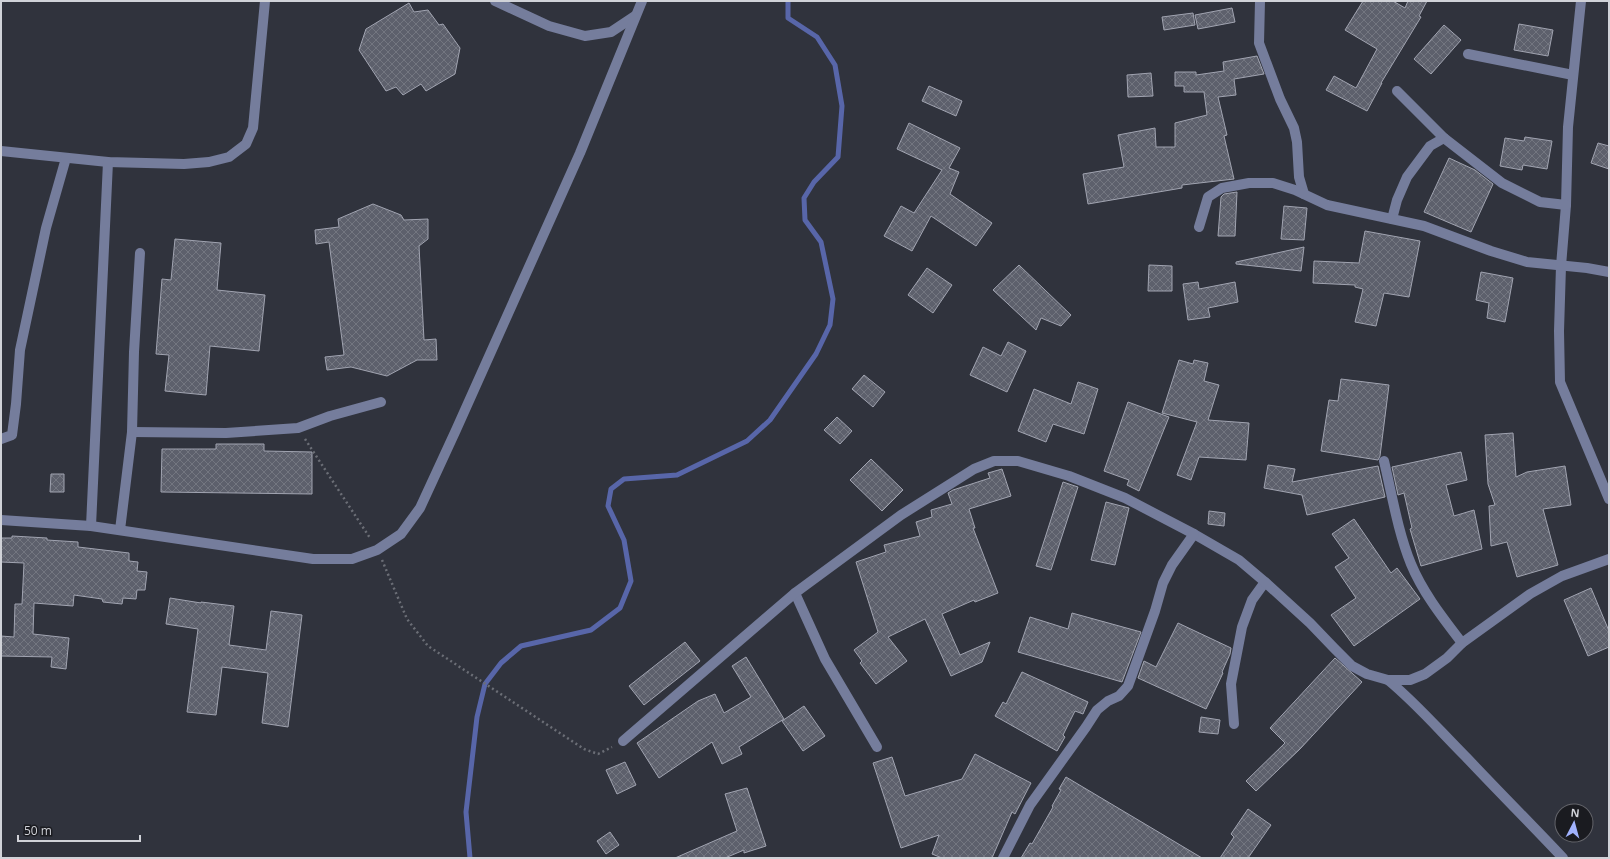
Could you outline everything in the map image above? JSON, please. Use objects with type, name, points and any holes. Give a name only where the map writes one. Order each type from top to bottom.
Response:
[{"type":"street","points":[[1,151],[108,162],[184,164],[209,162],[229,157],[246,144],[253,128],[265,1]]},
{"type":"street","points":[[496,1],[549,26],[584,36],[611,32],[635,16]]},
{"type":"street","points":[[1,520],[91,526],[313,559],[352,559],[377,550],[401,534],[420,508],[580,153],[642,1]]},
{"type":"street","points":[[1260,1],[1259,43],[1280,99],[1294,128],[1298,142],[1299,178],[1304,194]]},
{"type":"street","points":[[1581,1],[1568,127],[1566,205],[1561,266],[1559,331],[1560,382],[1609,500]]},
{"type":"street","points":[[1468,54],[1573,75]]},
{"type":"street","points":[[1397,91],[1444,138],[1502,183],[1540,202],[1566,205]]},
{"type":"street","points":[[1392,218],[1397,200],[1407,177],[1430,146],[1444,138]]},
{"type":"street","points":[[1,439],[12,434],[20,350],[46,228],[66,158]]},
{"type":"street","points":[[91,526],[108,162]]},
{"type":"street","points":[[1198,227],[1208,197],[1222,188],[1249,183],[1273,184],[1295,190],[1327,205],[1424,226],[1491,251],[1527,262],[1587,268],[1609,272]]},
{"type":"street","points":[[120,530],[132,432],[134,352],[140,254]]},
{"type":"street","points":[[132,432],[226,433],[298,428],[330,416],[381,402]]},
{"type":"street","points":[[623,741],[795,593],[901,515],[974,469],[994,461],[1018,461],[1069,476],[1125,498],[1194,534],[1239,560],[1310,623],[1352,666],[1367,674],[1388,680],[1410,680],[1425,674],[1447,658],[1462,644],[1530,594],[1562,576],[1609,559]]},
{"type":"street","points":[[1384,461],[1397,520],[1411,564],[1429,599],[1462,644]]},
{"type":"street","points":[[1003,858],[1030,805],[1097,710],[1108,701],[1119,696],[1128,686],[1155,611],[1163,583],[1172,565],[1194,534]]},
{"type":"street","points":[[1234,724],[1231,684],[1242,627],[1252,600],[1265,582]]},
{"type":"street","points":[[795,593],[825,659],[877,747]]},
{"type":"street","points":[[1388,680],[1411,699],[1442,730],[1464,756],[1563,858]]},
{"type":"path","points":[[298,428],[377,550],[407,619],[428,646],[584,749],[598,754],[623,741]]},
{"type":"building","points":[[1363,1],[1393,1],[1405,8],[1408,1],[1427,1],[1419,16],[1421,17],[1381,83],[1367,111],[1326,90],[1334,76],[1356,88],[1377,49],[1345,30]]},
{"type":"building","points":[[409,3],[414,12],[428,10],[439,25],[443,24],[460,48],[455,74],[426,91],[421,84],[403,95],[396,87],[386,91],[359,50],[366,29]]},
{"type":"building","points":[[1232,8],[1235,22],[1198,29],[1195,15]]},
{"type":"building","points":[[1193,13],[1195,25],[1164,30],[1162,17]]},
{"type":"building","points":[[1519,24],[1553,30],[1548,56],[1514,50]]},
{"type":"building","points":[[1444,25],[1461,40],[1431,74],[1414,59]]},
{"type":"building","points":[[1257,56],[1264,74],[1234,79],[1236,95],[1218,97],[1227,135],[1224,136],[1234,179],[1182,185],[1182,188],[1088,204],[1083,174],[1124,167],[1118,135],[1155,128],[1156,147],[1175,147],[1175,123],[1207,115],[1204,92],[1184,92],[1184,86],[1175,86],[1175,72],[1196,72],[1196,75],[1224,71],[1223,62]]},
{"type":"building","points":[[1151,73],[1153,96],[1128,97],[1127,75]]},
{"type":"building","points":[[929,86],[962,101],[956,116],[922,101]]},
{"type":"building","points":[[909,123],[960,148],[949,168],[959,172],[950,194],[992,223],[976,246],[931,216],[912,251],[884,236],[901,206],[914,213],[942,170],[897,149]]},
{"type":"building","points":[[1525,137],[1552,141],[1547,169],[1523,165],[1522,170],[1500,166],[1505,138],[1524,141]]},
{"type":"building","points":[[1598,143],[1609,146],[1609,169],[1591,163]]},
{"type":"building","points":[[1449,158],[1475,170],[1493,184],[1471,232],[1424,212]]},
{"type":"building","points":[[1237,192],[1235,236],[1218,236],[1221,197],[1224,194]]},
{"type":"building","points":[[373,204],[401,215],[404,220],[428,219],[428,239],[419,246],[424,340],[436,339],[437,360],[417,360],[387,376],[351,367],[327,370],[325,357],[344,355],[329,242],[316,244],[315,230],[339,227],[338,219]]},
{"type":"building","points":[[1284,206],[1307,208],[1304,240],[1281,239]]},
{"type":"building","points":[[1365,231],[1420,241],[1409,297],[1384,293],[1376,326],[1355,322],[1363,289],[1355,287],[1355,285],[1313,283],[1314,261],[1359,263]]},
{"type":"building","points":[[175,239],[221,243],[217,290],[265,295],[259,351],[210,346],[206,395],[165,391],[169,355],[156,354],[162,279],[171,280]]},
{"type":"building","points":[[1304,247],[1301,271],[1236,264],[1236,262]]},
{"type":"building","points":[[1019,265],[1071,315],[1061,326],[1041,318],[1036,330],[993,290]]},
{"type":"building","points":[[1149,265],[1172,266],[1172,291],[1148,291]]},
{"type":"building","points":[[927,268],[952,285],[933,313],[908,295]]},
{"type":"building","points":[[1481,272],[1513,278],[1505,322],[1487,318],[1489,303],[1476,300]]},
{"type":"building","points":[[1198,282],[1199,289],[1235,282],[1238,302],[1208,308],[1210,317],[1188,320],[1183,284]]},
{"type":"building","points":[[1008,342],[1026,351],[1007,392],[970,375],[983,347],[1001,356]]},
{"type":"building","points":[[1179,360],[1193,364],[1194,360],[1208,363],[1204,381],[1219,385],[1208,420],[1249,423],[1246,460],[1199,457],[1191,480],[1177,475],[1197,422],[1162,413]]},
{"type":"building","points":[[864,375],[885,392],[873,407],[852,389]]},
{"type":"building","points":[[1341,379],[1389,385],[1380,456],[1378,460],[1321,451],[1329,400],[1338,401]]},
{"type":"building","points":[[1078,382],[1098,389],[1084,434],[1053,424],[1046,442],[1018,431],[1034,389],[1071,404]]},
{"type":"building","points":[[1128,402],[1169,417],[1139,491],[1127,485],[1129,480],[1104,471]]},
{"type":"building","points":[[837,417],[852,431],[840,444],[824,430]]},
{"type":"building","points":[[1513,433],[1516,477],[1527,472],[1565,466],[1571,505],[1543,509],[1558,565],[1517,577],[1507,542],[1491,546],[1489,506],[1495,505],[1488,484],[1485,435]]},
{"type":"building","points":[[216,444],[264,444],[264,451],[312,452],[312,494],[161,492],[162,449],[216,449]]},
{"type":"building","points":[[1461,452],[1467,480],[1446,485],[1454,516],[1474,510],[1482,549],[1421,566],[1410,529],[1412,528],[1404,493],[1398,495],[1392,467]]},
{"type":"building","points":[[871,459],[903,490],[882,511],[850,480]]},
{"type":"building","points":[[1268,465],[1295,469],[1292,482],[1378,466],[1385,497],[1307,515],[1302,495],[1264,488]]},
{"type":"building","points":[[1002,469],[1011,496],[969,509],[975,528],[973,528],[998,593],[975,602],[974,600],[942,614],[960,655],[990,642],[982,662],[951,676],[925,619],[888,637],[907,661],[876,684],[860,663],[862,661],[854,650],[878,632],[856,562],[886,552],[884,545],[920,536],[916,522],[932,517],[931,510],[952,504],[948,493],[990,478],[988,473]]},
{"type":"building","points":[[51,474],[64,474],[64,492],[50,492]]},
{"type":"building","points":[[1063,482],[1078,487],[1051,570],[1036,566]]},
{"type":"building","points":[[1106,502],[1129,508],[1115,565],[1091,560]]},
{"type":"building","points":[[1209,511],[1225,513],[1224,526],[1208,524]]},
{"type":"building","points":[[1354,519],[1391,573],[1397,568],[1420,599],[1354,646],[1331,615],[1356,598],[1335,567],[1349,558],[1332,534]]},
{"type":"building","points":[[12,536],[78,542],[78,547],[129,553],[129,561],[138,562],[137,571],[147,572],[145,590],[137,590],[136,599],[123,598],[122,604],[103,602],[102,599],[74,595],[73,606],[34,603],[33,634],[69,638],[66,669],[51,667],[52,657],[1,656],[1,636],[14,637],[15,604],[22,604],[24,563],[1,562],[1,538],[12,538]]},
{"type":"building","points":[[1591,588],[1609,631],[1609,647],[1588,656],[1564,600]]},
{"type":"building","points":[[170,598],[234,606],[229,645],[266,650],[271,611],[302,615],[288,727],[262,723],[268,673],[222,667],[216,715],[187,712],[198,629],[166,624]]},
{"type":"building","points":[[1072,613],[1141,632],[1122,682],[1018,652],[1030,617],[1068,629]]},
{"type":"building","points":[[1178,623],[1231,648],[1222,672],[1223,673],[1206,709],[1138,678],[1144,661],[1156,667]]},
{"type":"building","points":[[685,642],[700,661],[644,705],[629,686]]},
{"type":"building","points":[[746,657],[784,719],[739,747],[742,754],[722,764],[712,742],[659,778],[637,743],[698,701],[715,694],[724,713],[751,697],[732,666]]},
{"type":"building","points":[[1335,658],[1362,682],[1300,749],[1256,791],[1246,781],[1285,743],[1270,728]]},
{"type":"building","points":[[1022,672],[1088,702],[1083,714],[1075,711],[1063,735],[1065,737],[1057,751],[995,716],[1003,702],[1006,704]]},
{"type":"building","points":[[804,706],[825,736],[803,751],[782,721]]},
{"type":"building","points":[[1201,717],[1220,720],[1218,734],[1199,732]]},
{"type":"building","points":[[975,754],[1031,783],[1015,814],[1012,812],[992,858],[942,858],[932,854],[939,835],[901,848],[873,763],[892,757],[905,796],[962,779]]},
{"type":"building","points":[[625,762],[636,785],[617,794],[606,770]]},
{"type":"building","points":[[1066,777],[1202,858],[1021,858],[1030,843],[1032,844],[1053,807],[1052,806],[1061,790],[1059,789]]},
{"type":"building","points":[[747,788],[766,846],[744,853],[744,850],[725,858],[675,858],[737,831],[725,794]]},
{"type":"building","points":[[1248,809],[1271,825],[1248,858],[1220,858],[1234,837],[1231,834]]},
{"type":"building","points":[[610,832],[619,845],[606,854],[597,841]]},
{"type":"waterway","points":[[470,858],[466,812],[477,717],[485,684],[501,663],[521,646],[591,630],[620,608],[631,581],[624,540],[608,506],[611,489],[624,479],[677,475],[747,441],[770,420],[816,354],[830,325],[833,299],[821,242],[805,220],[804,198],[814,182],[838,157],[842,106],[835,65],[817,37],[788,18],[788,1]]}]
